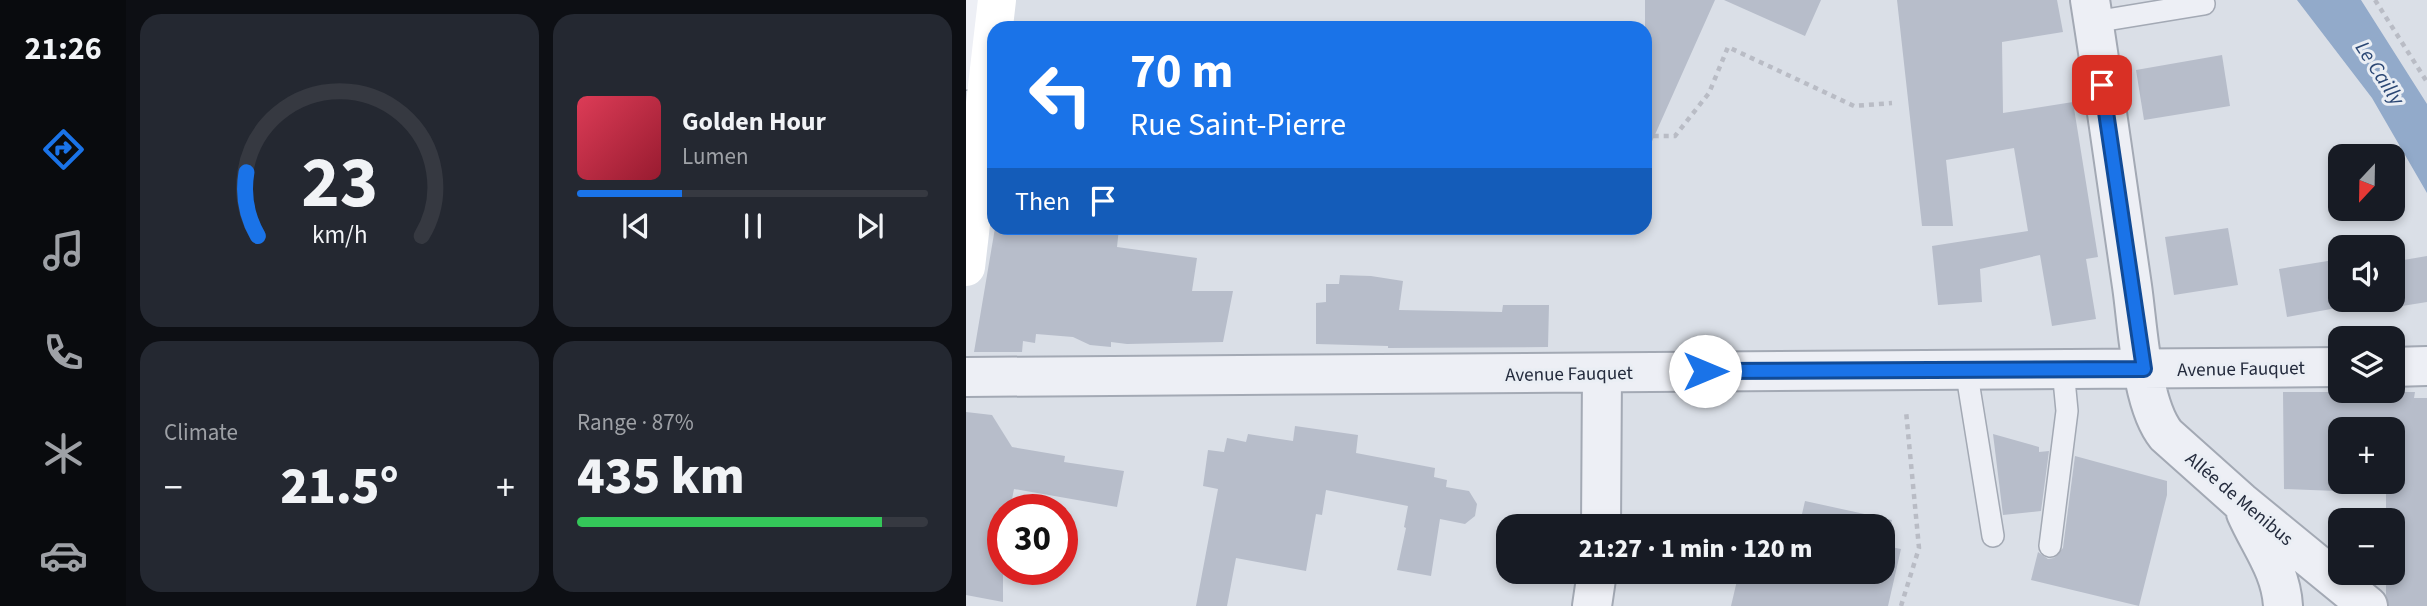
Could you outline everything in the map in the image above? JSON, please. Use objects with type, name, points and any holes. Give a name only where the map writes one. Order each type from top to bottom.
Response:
[{"type":"main road","points":[[995,21],[997,0]]},
{"type":"main road","points":[[966,267],[987,86]]},
{"type":"street","name":"Allée de Menibus","points":[[2092,11],[2144,369],[2152,413],[2157,425],[2241,502],[2368,606]]},
{"type":"street","points":[[2405,367],[2427,366]]},
{"type":"street","name":"Avenue Fauquet","points":[[966,377],[2328,367]]},
{"type":"street","points":[[1601,514],[1602,373]]},
{"type":"street","points":[[2241,502],[2282,593]]},
{"type":"street","points":[[1592,606],[1595,584]]},
{"type":"lane","points":[[966,79],[976,0]]},
{"type":"lane","points":[[2092,11],[2204,4]]},
{"type":"lane","points":[[1966,369],[1993,537]]},
{"type":"lane","points":[[2050,546],[2067,411],[2063,369]]},
{"type":"lane","points":[[2282,593],[2308,555]]},
{"type":"path","points":[[2375,0],[2427,82]]},
{"type":"path","points":[[1652,135],[1675,136],[1709,93],[1728,47],[1854,106],[1892,103]]},
{"type":"water","name":"Le Cailly","points":[[2297,0],[2361,0],[2427,104],[2427,193],[2405,155],[2405,144],[2399,144],[2372,98]]},
{"type":"building","points":[[1645,0],[1715,0],[1652,141],[1652,21],[1645,21]]},
{"type":"building","points":[[1724,0],[1821,0],[1805,36]]},
{"type":"building","points":[[1897,0],[2057,0],[2063,32],[2002,42],[2003,113],[2073,102],[2098,257],[2086,259],[2096,319],[2052,326],[2040,255],[1980,269],[1982,302],[1938,305],[1932,246],[2028,231],[2014,148],[1946,160],[1953,226],[1922,226]]},
{"type":"building","points":[[2222,55],[2230,106],[2144,120],[2136,70]]},
{"type":"building","points":[[2228,228],[2238,285],[2174,295],[2165,237]]},
{"type":"building","points":[[994,235],[1118,235],[1117,247],[1197,258],[1192,291],[1233,291],[1223,342],[1111,342],[1111,347],[1090,345],[1073,337],[1036,334],[1035,343],[1023,341],[1022,352],[974,352]]},
{"type":"building","points":[[2427,256],[2427,302],[2405,306],[2405,260]]},
{"type":"building","points":[[2328,261],[2328,310],[2287,317],[2279,269]]},
{"type":"building","points":[[1340,275],[1403,281],[1399,310],[1502,312],[1503,305],[1549,305],[1548,347],[1388,348],[1316,344],[1316,303],[1326,302],[1326,284],[1339,284]]},
{"type":"building","points":[[2283,392],[2328,392],[2328,403],[2405,403],[2405,392],[2415,392],[2414,398],[2427,398],[2427,606],[2389,606],[2386,595],[2386,585],[2405,585],[2405,508],[2386,508],[2386,494],[2405,494],[2405,417],[2328,417],[2328,491],[2284,489]]},
{"type":"building","points":[[966,412],[992,415],[1012,447],[1065,456],[1064,462],[1124,471],[1117,507],[1078,500],[1078,494],[1043,494],[1014,489],[1013,494],[987,494],[987,585],[1003,585],[1003,602],[966,595]]},
{"type":"building","points":[[1295,426],[1358,435],[1356,453],[1435,468],[1434,477],[1447,480],[1446,487],[1469,491],[1477,504],[1475,516],[1465,524],[1440,519],[1431,576],[1397,570],[1408,506],[1326,490],[1322,515],[1316,514],[1306,571],[1236,558],[1227,606],[1196,606],[1218,489],[1203,486],[1208,450],[1224,452],[1227,438],[1246,442],[1248,434],[1293,441]]},
{"type":"building","points":[[1993,434],[2039,447],[2039,452],[2049,451],[2041,511],[2003,515]]},
{"type":"building","points":[[2075,456],[2167,481],[2167,495],[2139,606],[2031,580],[2038,552],[2048,559],[2054,558],[2063,548]]},
{"type":"building","points":[[1805,501],[1865,514],[1802,514]]},
{"type":"building","points":[[1895,548],[1901,549],[1895,575]]},
{"type":"building","points":[[1736,584],[1893,584],[1888,606],[1731,606]]},
{"type":"route","points":[[1705,371],[2144,369],[2102,85]]}]
